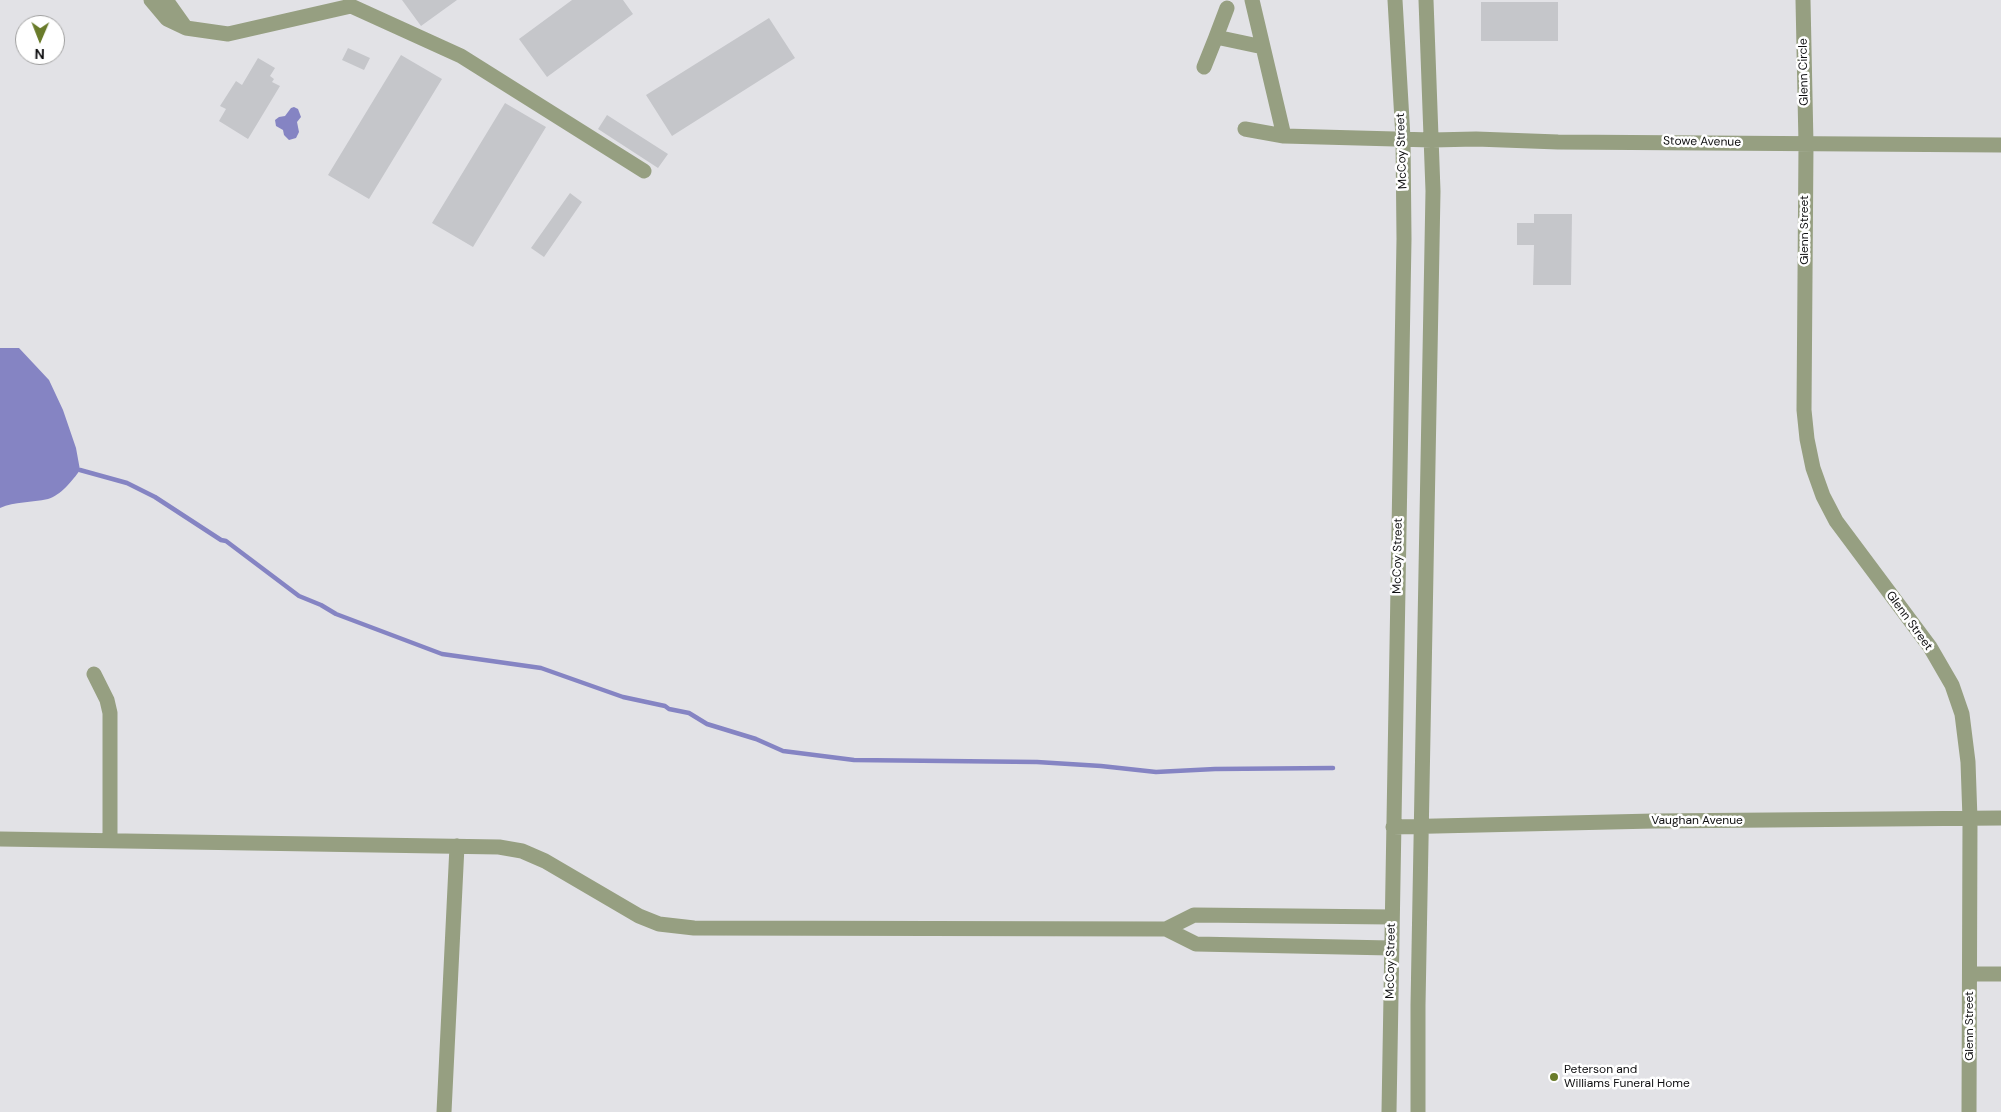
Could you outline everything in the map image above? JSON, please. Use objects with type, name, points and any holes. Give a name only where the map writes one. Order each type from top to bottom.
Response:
[{"type":"street","points":[[151,0],[167,19],[186,28],[228,34],[351,6],[462,56],[644,171]]},
{"type":"street","points":[[166,0],[186,28]]},
{"type":"street","points":[[1252,0],[1284,136]]},
{"type":"street","name":"McCoy Street","points":[[1389,1112],[1404,239],[1403,138],[1395,0]]},
{"type":"street","points":[[1418,1112],[1421,828],[1433,201],[1426,0]]},
{"type":"street","name":"Glenn Circle","points":[[1804,0],[1806,144]]},
{"type":"street","points":[[1204,67],[1226,8]]},
{"type":"street","points":[[1216,37],[1263,47]]},
{"type":"street","name":"Stowe Avenue","points":[[1245,129],[1284,136],[1432,140],[2001,144]]},
{"type":"street","name":"Glenn Street","points":[[1806,144],[1804,410],[1813,468],[1823,496],[1836,521],[1930,648],[1952,685],[1962,714],[1968,762],[1970,819],[1969,1112]]},
{"type":"street","points":[[94,674],[107,700],[110,713],[110,840]]},
{"type":"street","name":"Vaughan Avenue","points":[[1393,827],[1421,828],[1489,824],[1654,821],[2001,818]]},
{"type":"street","points":[[0,839],[499,847],[522,851],[545,861],[639,916],[659,924],[694,928],[1166,929],[1196,944],[1391,948]]},
{"type":"street","points":[[444,1112],[457,846]]},
{"type":"street","points":[[1166,929],[1194,915],[1392,917]]},
{"type":"street","points":[[1970,974],[2001,974]]},
{"type":"water","points":[[294,107],[298,109],[301,117],[297,122],[299,132],[296,138],[289,140],[284,135],[283,130],[276,126],[275,120],[285,116]]},
{"type":"water","points":[[0,348],[19,348],[49,380],[63,410],[76,448],[80,470],[66,487],[53,497],[11,504],[0,508]]},
{"type":"building","points":[[402,0],[457,0],[421,26]]},
{"type":"building","points":[[572,0],[623,0],[633,14],[547,77],[519,39]]},
{"type":"building","points":[[1481,2],[1558,2],[1558,41],[1481,41]]},
{"type":"building","points":[[769,18],[795,58],[672,136],[646,95]]},
{"type":"building","points":[[348,48],[370,58],[364,70],[342,60]]},
{"type":"building","points":[[401,55],[442,79],[369,199],[328,175]]},
{"type":"building","points":[[258,58],[275,68],[270,76],[274,79],[272,82],[280,86],[248,139],[219,121],[226,109],[220,106],[236,81],[242,85]]},
{"type":"building","points":[[505,103],[546,127],[473,247],[432,223]]},
{"type":"building","points":[[607,115],[668,154],[658,168],[598,129]]},
{"type":"building","points":[[570,193],[582,202],[544,257],[531,248]]},
{"type":"building","points":[[1534,214],[1572,214],[1571,285],[1533,285],[1534,245],[1517,245],[1517,223],[1534,223]]},
{"type":"waterway","points":[[80,470],[127,483],[155,497],[221,540],[226,541],[299,596],[321,605],[336,614],[442,654],[541,668],[623,697],[689,713],[707,724],[756,739],[783,751],[854,760],[1037,762],[1156,772],[1215,769],[1333,768]]},
{"type":"place","name":"Peterson and Williams Funeral Home","points":[[1554,1077]]}]
